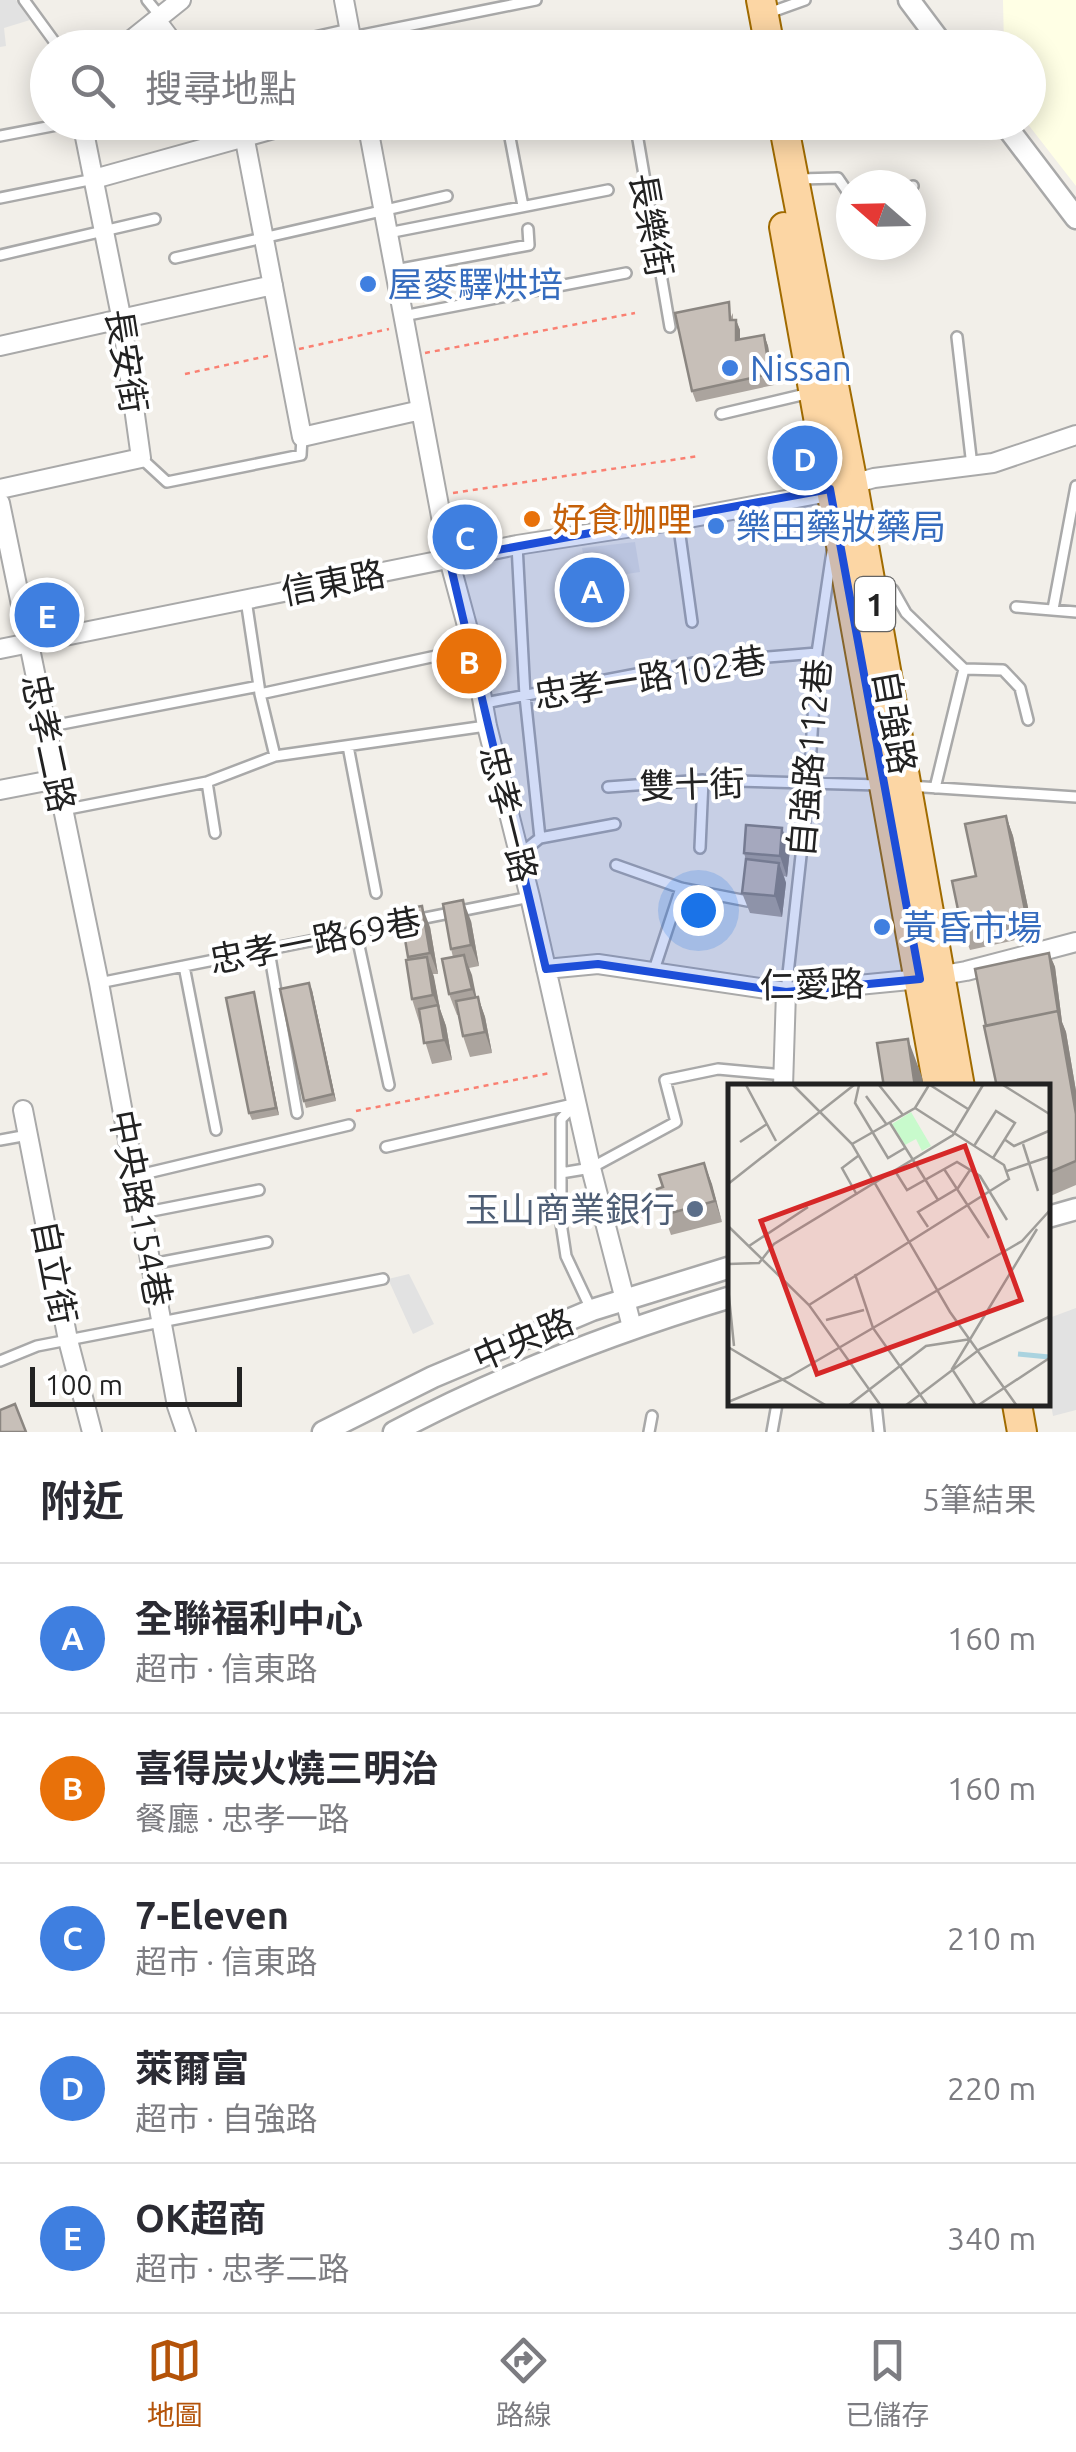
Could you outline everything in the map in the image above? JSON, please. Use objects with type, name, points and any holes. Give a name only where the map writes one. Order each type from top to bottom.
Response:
[{"type":"main road","points":[[754,30],[756,5]]},
{"type":"main road","points":[[756,5],[764,30]]},
{"type":"main road","name":"自強路","points":[[768,140],[813,392],[869,574],[896,786],[930,977],[959,1084]]},
{"type":"main road","name":"自強路","points":[[786,140],[842,487],[836,525],[896,786]]},
{"type":"main road","name":"自強路","points":[[930,977],[922,1023],[937,1084]]},
{"type":"main road","points":[[998,1407],[1002,1432]]},
{"type":"main road","points":[[1018,1407],[1022,1432]]},
{"type":"street","points":[[144,30],[181,0]]},
{"type":"street","points":[[344,0],[350,30]]},
{"type":"street","points":[[908,0],[931,30]]},
{"type":"street","points":[[158,18],[166,30]]},
{"type":"street","name":"長安街","points":[[0,489],[142,458],[122,321],[86,140]]},
{"type":"street","points":[[94,178],[206,140]]},
{"type":"street","points":[[242,140],[265,236],[302,437],[421,410]]},
{"type":"street","name":"忠孝一路","points":[[370,140],[449,559],[473,648],[487,726],[591,1168],[632,1327]]},
{"type":"street","points":[[1017,140],[1076,218]]},
{"type":"street","points":[[0,346],[273,285]]},
{"type":"street","name":"信東路","points":[[0,648],[518,545],[678,520],[874,478],[993,463],[1076,435]]},
{"type":"street","name":"忠孝二路","points":[[0,503],[5,553],[29,644],[99,983]]},
{"type":"street","points":[[0,790],[57,780]]},
{"type":"street","name":"仁愛路","points":[[546,970],[598,964],[786,992],[930,977],[1076,942]]},
{"type":"street","name":"中央路154巷","points":[[99,983],[176,1406],[186,1432]]},
{"type":"street","points":[[783,1081],[786,992]]},
{"type":"street","name":"自立街","points":[[23,1110],[68,1340],[92,1432]]},
{"type":"street","points":[[1051,1216],[1076,1209]]},
{"type":"street","name":"中央路","points":[[324,1432],[434,1377],[592,1310],[728,1268]]},
{"type":"street","name":"中央路","points":[[394,1432],[463,1396],[632,1327],[728,1298]]},
{"type":"lane","points":[[24,0],[46,30]]},
{"type":"lane","points":[[147,0],[158,18]]},
{"type":"lane","points":[[390,30],[536,0]]},
{"type":"lane","points":[[756,5],[804,0]]},
{"type":"lane","points":[[0,136],[30,130]]},
{"type":"lane","points":[[511,140],[524,206]]},
{"type":"lane","name":"長樂街","points":[[638,140],[670,327]]},
{"type":"lane","points":[[0,198],[94,178]]},
{"type":"lane","points":[[793,180],[836,178]]},
{"type":"lane","points":[[388,233],[608,190]]},
{"type":"lane","points":[[175,258],[448,196]]},
{"type":"lane","points":[[0,254],[154,219]]},
{"type":"lane","points":[[395,270],[529,244],[528,229]]},
{"type":"lane","points":[[404,316],[626,273]]},
{"type":"lane","points":[[956,337],[972,466]]},
{"type":"lane","points":[[720,414],[813,392]]},
{"type":"lane","points":[[142,458],[167,482],[301,455],[302,437]]},
{"type":"lane","points":[[1053,609],[1076,486]]},
{"type":"lane","points":[[678,520],[692,622]]},
{"type":"lane","name":"自強路112巷","points":[[786,992],[809,783],[817,653],[836,525]]},
{"type":"lane","points":[[518,545],[525,696],[540,838]]},
{"type":"lane","points":[[869,574],[893,590],[906,613],[964,669],[1004,670],[1020,688],[1028,720]]},
{"type":"lane","points":[[246,600],[275,756]]},
{"type":"lane","points":[[1016,607],[1076,612]]},
{"type":"lane","points":[[46,727],[473,648]]},
{"type":"lane","name":"忠孝一路102巷","points":[[484,703],[694,664],[817,653]]},
{"type":"lane","points":[[935,788],[964,669]]},
{"type":"lane","points":[[63,810],[206,782],[275,756],[487,726]]},
{"type":"lane","points":[[348,746],[376,894]]},
{"type":"lane","points":[[700,848],[703,780]]},
{"type":"lane","name":"雙十街","points":[[608,787],[703,780],[1076,797]]},
{"type":"lane","points":[[206,782],[215,832]]},
{"type":"lane","points":[[520,854],[540,838],[614,824]]},
{"type":"lane","points":[[616,865],[681,888],[746,901]]},
{"type":"lane","points":[[653,973],[681,888]]},
{"type":"lane","name":"忠孝一路69巷","points":[[99,983],[530,897]]},
{"type":"lane","points":[[356,932],[390,1084]]},
{"type":"lane","points":[[269,950],[297,1113]]},
{"type":"lane","points":[[184,966],[216,1130]]},
{"type":"lane","points":[[561,1172],[591,1168],[676,1122],[666,1080],[718,1069],[783,1081]]},
{"type":"lane","points":[[386,1146],[576,1104]]},
{"type":"lane","points":[[576,1104],[561,1119],[561,1222],[566,1256],[592,1310]]},
{"type":"lane","points":[[135,1176],[348,1126]]},
{"type":"lane","points":[[0,1140],[28,1134]]},
{"type":"lane","points":[[142,1212],[260,1190]]},
{"type":"lane","points":[[152,1264],[267,1242]]},
{"type":"lane","points":[[0,1361],[37,1346],[383,1279]]},
{"type":"lane","points":[[772,1432],[776,1407]]},
{"type":"lane","points":[[876,1407],[879,1432]]},
{"type":"lane","points":[[650,1432],[652,1416]]},
{"type":"path","points":[[411,356],[635,313]]},
{"type":"path","points":[[437,496],[698,456]]},
{"type":"path","points":[[356,1111],[569,1069]]},
{"type":"highlighted area","points":[[830,489],[920,979],[786,992],[598,964],[546,969],[449,559]]},
{"type":"shaded area","points":[[0,0],[16,0],[30,20],[4,28],[6,46],[0,47]]},
{"type":"shaded area","points":[[1003,0],[1076,0],[1076,186],[1040,140],[1046,140],[1046,30],[1004,30]]},
{"type":"shaded area","points":[[635,542],[640,572],[588,580],[582,548]]},
{"type":"shaded area","points":[[409,1274],[434,1324],[413,1334],[388,1279]]},
{"type":"shaded area","points":[[1076,1308],[1076,1410],[1053,1416],[1051,1404],[1051,1317]]},
{"type":"building","name":"Nissan","points":[[729,302],[730,320],[736,320],[736,340],[764,335],[770,374],[692,391],[675,313]]},
{"type":"building","points":[[1006,816],[1026,915],[962,929],[952,881],[976,876],[965,824]]},
{"type":"building","points":[[746,825],[782,828],[780,856],[744,853]]},
{"type":"building","points":[[746,859],[779,863],[775,896],[742,893]]},
{"type":"building","points":[[463,900],[471,945],[451,949],[443,904]]},
{"type":"building","points":[[422,906],[430,953],[408,957],[400,910]]},
{"type":"building","points":[[1049,953],[1058,1011],[986,1026],[975,969]]},
{"type":"building","points":[[464,955],[472,989],[449,994],[442,959]]},
{"type":"building","points":[[427,957],[433,995],[412,999],[406,960]]},
{"type":"building","points":[[309,983],[333,1094],[304,1101],[280,989]]},
{"type":"building","points":[[254,992],[276,1108],[249,1113],[226,998]]},
{"type":"building","points":[[478,997],[485,1032],[463,1036],[456,1001]]},
{"type":"building","points":[[438,1005],[444,1040],[424,1043],[419,1009]]},
{"type":"building","points":[[1058,1011],[1076,1114],[1076,1161],[1051,1172],[1051,1084],[996,1084],[984,1026]]},
{"type":"building","points":[[908,1039],[915,1084],[884,1084],[877,1043]]},
{"type":"building","points":[[704,1163],[715,1201],[664,1215],[657,1189],[663,1187],[659,1175]]},
{"type":"building","points":[[15,1404],[26,1432],[0,1432],[0,1410]]},
{"type":"place","name":"屋麥驛烘培","points":[[368,284]]},
{"type":"place","name":"Nissan","points":[[730,368]]},
{"type":"place","name":"萊爾富","points":[[805,458]]},
{"type":"place","name":"好食咖哩","points":[[532,519]]},
{"type":"place","name":"樂田藥妝藥局","points":[[716,526]]},
{"type":"place","name":"7-Eleven","points":[[465,537]]},
{"type":"place","name":"全聯福利中心","points":[[592,590]]},
{"type":"place","name":"OK超商","points":[[47,615]]},
{"type":"place","name":"喜得炭火燒三明治","points":[[469,661]]},
{"type":"place","name":"黃昏市場","points":[[882,927]]},
{"type":"place","name":"玉山商業銀行","points":[[695,1209]]}]
